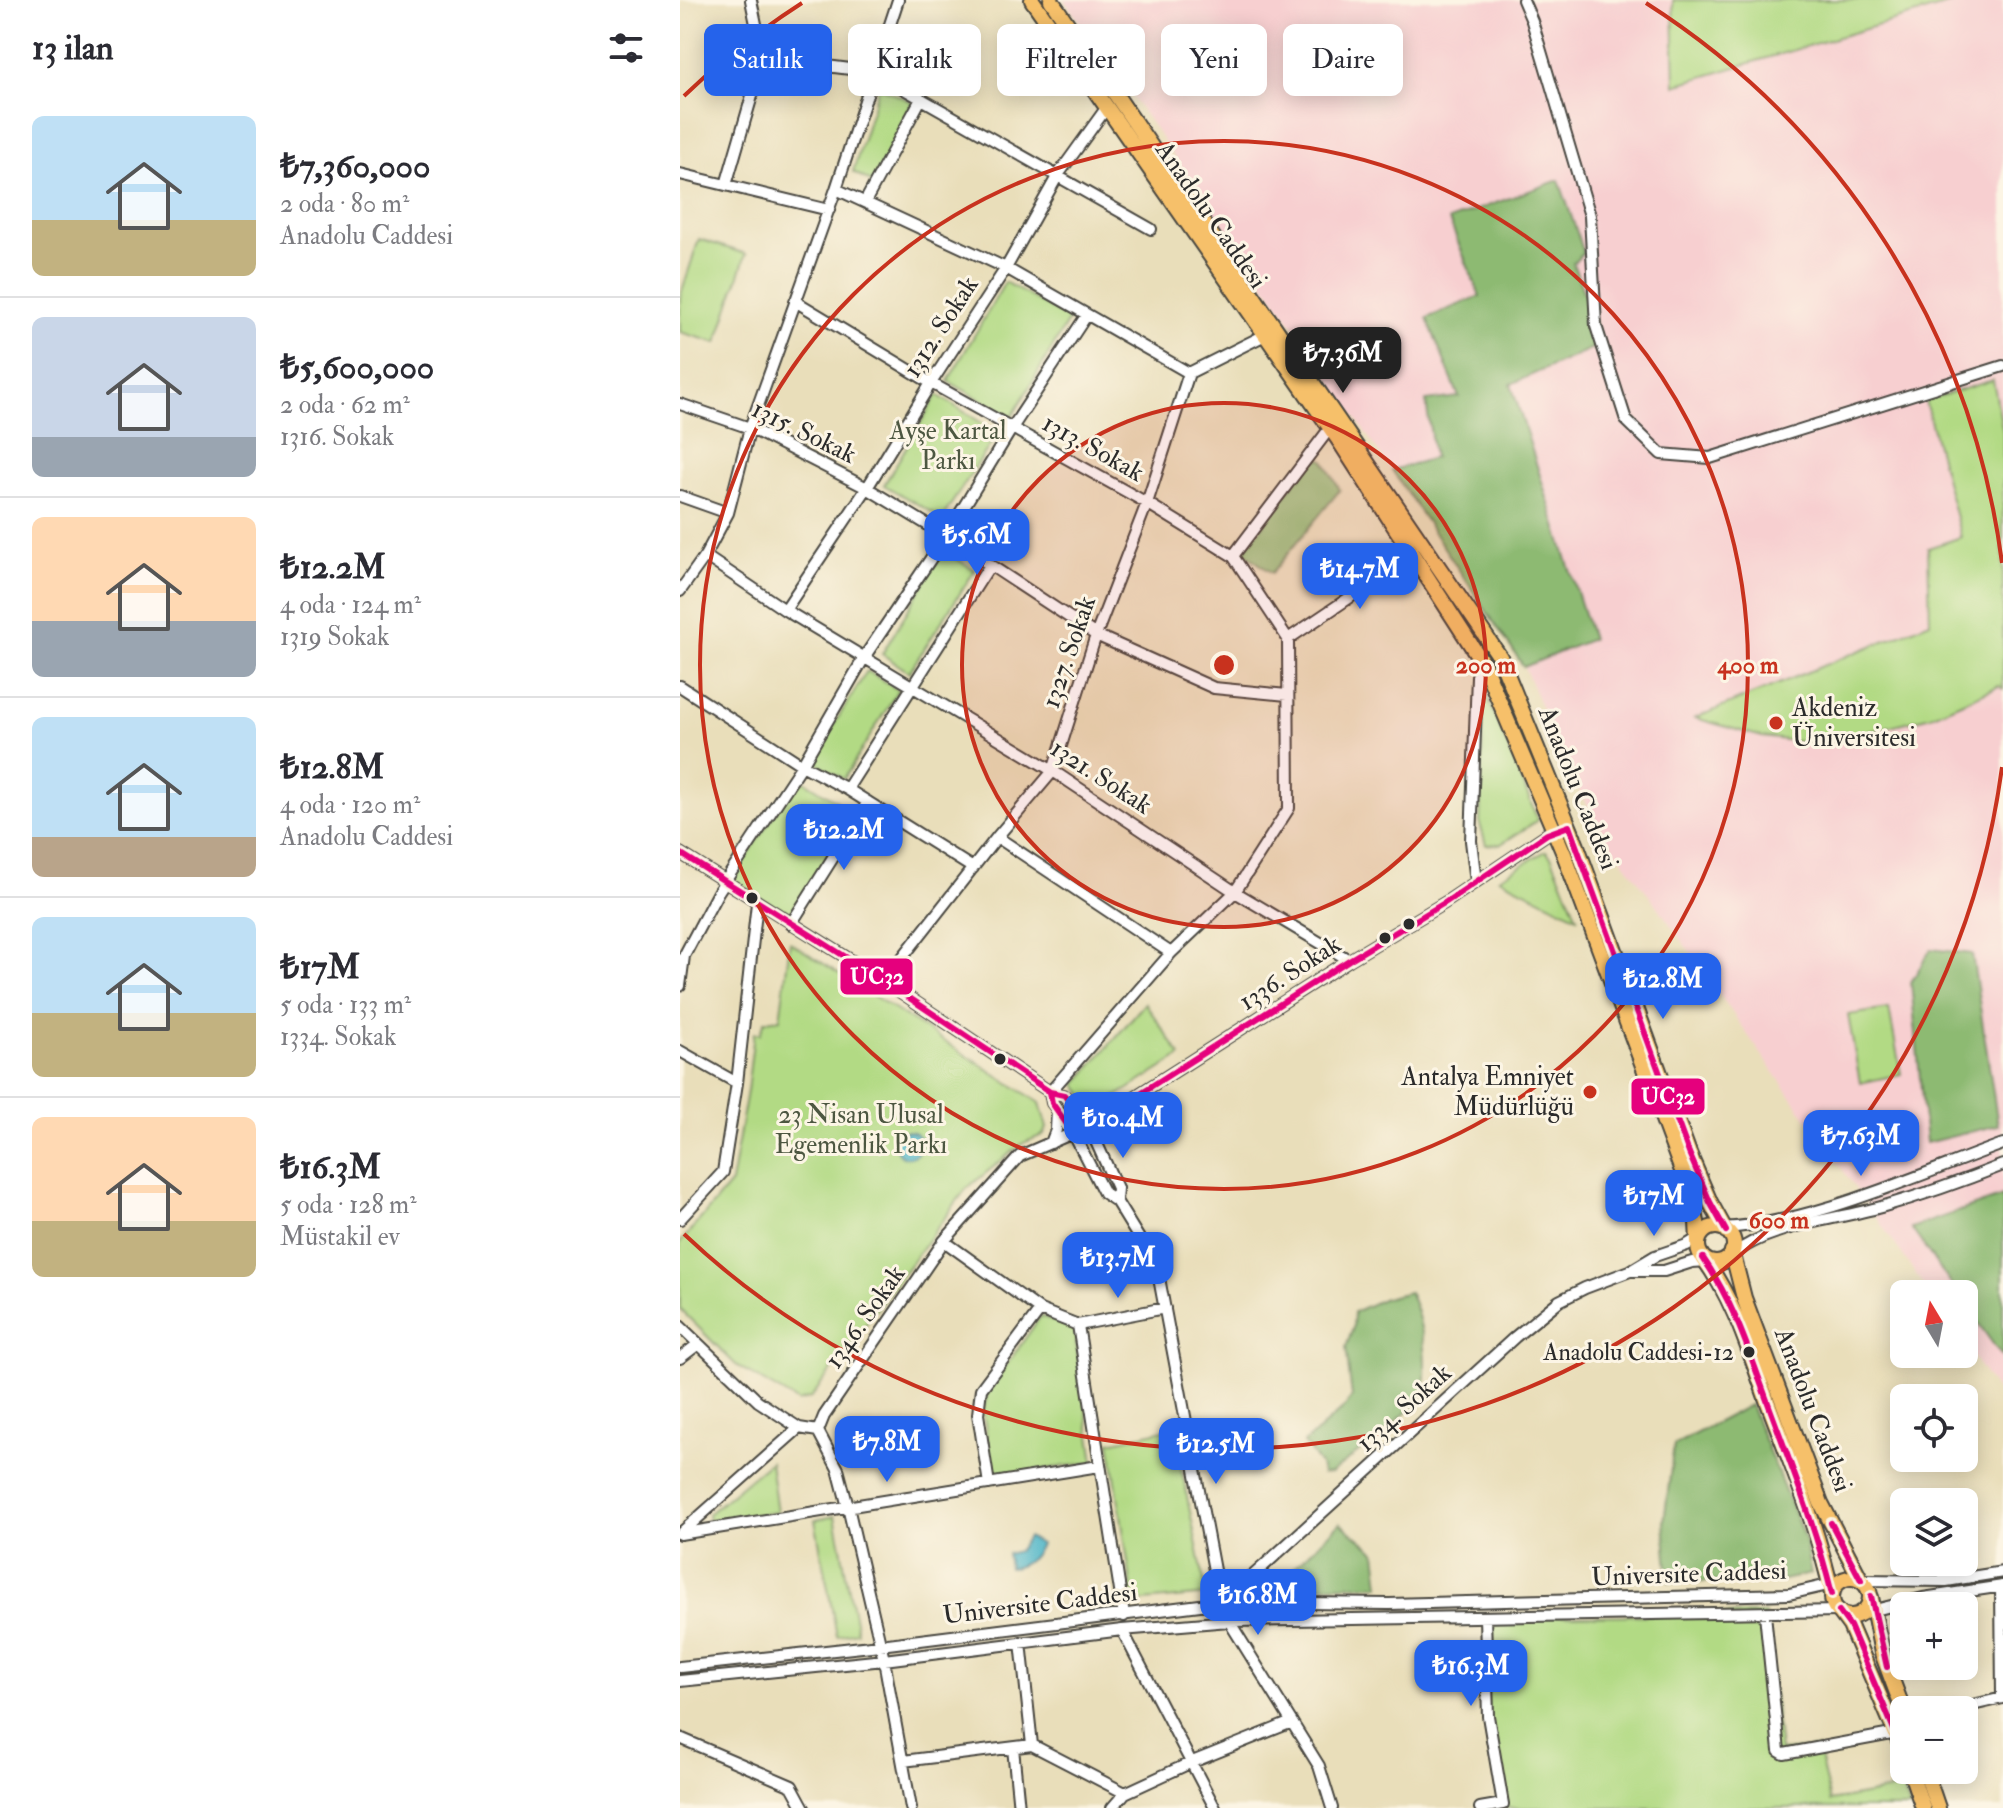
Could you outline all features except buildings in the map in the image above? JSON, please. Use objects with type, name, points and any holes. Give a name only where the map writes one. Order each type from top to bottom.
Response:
[{"type":"main road","name":"Anadolu Caddesi","points":[[1032,0],[1330,428],[1484,665],[1562,829],[1689,1153],[1724,1229]]},
{"type":"main road","name":"Anadolu Caddesi","points":[[1051,0],[1500,657],[1551,788],[1562,829],[1691,1195],[1699,1239]]},
{"type":"main road","points":[[1709,1229],[1724,1229],[1733,1240],[1732,1254],[1720,1263],[1706,1260],[1699,1239],[1709,1229]]},
{"type":"main road","name":"Anadolu Caddesi","points":[[1732,1254],[1744,1298],[1821,1503],[1861,1580]]},
{"type":"main road","name":"Anadolu Caddesi","points":[[1706,1260],[1738,1321],[1814,1526],[1833,1587]]},
{"type":"main road","points":[[1890,1717],[1850,1626],[1832,1601],[1833,1587],[1849,1577],[1866,1584],[1882,1653],[1898,1696]]},
{"type":"main road","points":[[1839,1611],[1850,1616],[1869,1606]]},
{"type":"main road","points":[[1915,1784],[1923,1808]]},
{"type":"main road","points":[[1930,1784],[1938,1808]]},
{"type":"street","points":[[751,0],[756,24]]},
{"type":"street","points":[[890,24],[898,0]]},
{"type":"street","points":[[1523,0],[1590,216],[1596,326],[1626,420],[1661,454],[1710,458],[2003,366]]},
{"type":"street","points":[[726,185],[752,96]]},
{"type":"street","points":[[680,591],[705,556],[728,513],[750,428],[829,210],[866,96]]},
{"type":"street","points":[[916,96],[1151,229]]},
{"type":"street","points":[[865,202],[921,99]]},
{"type":"street","name":"1312. Sokak","points":[[785,610],[867,488],[1006,268],[1058,175],[1107,107]]},
{"type":"street","points":[[680,174],[829,210]]},
{"type":"street","points":[[836,189],[1006,268],[1189,373],[1265,335]]},
{"type":"street","name":"1313. Sokak","points":[[795,301],[931,383],[1147,503],[1233,556],[1288,639]]},
{"type":"street","points":[[680,986],[684,956],[725,881],[802,765],[865,656],[946,536],[1086,316]]},
{"type":"street","name":"1327. Sokak","points":[[884,981],[1053,771],[1096,635],[1147,503],[1189,373]]},
{"type":"street","name":"1315. Sokak","points":[[680,404],[750,428],[867,488],[1096,635],[1214,688],[1287,695]]},
{"type":"street","points":[[1233,556],[1330,428]]},
{"type":"street","points":[[680,496],[728,513]]},
{"type":"street","points":[[1050,1092],[1171,953],[1235,892],[1289,808],[1288,639],[1413,555]]},
{"type":"street","name":"1321. Sokak","points":[[705,556],[785,610],[1053,771],[1235,892],[1349,960]]},
{"type":"street","points":[[847,789],[990,565]]},
{"type":"street","points":[[1476,882],[1471,841],[1477,676],[1484,665]]},
{"type":"street","points":[[680,686],[802,765],[847,789],[973,868]]},
{"type":"street","points":[[791,924],[868,802]]},
{"type":"street","name":"1336. Sokak","points":[[1089,1126],[1536,841],[1562,829]]},
{"type":"street","points":[[997,837],[1171,953]]},
{"type":"street","points":[[680,853],[884,981],[1050,1092],[1064,1095],[1089,1126],[1117,1188],[1116,1201]]},
{"type":"street","points":[[681,1217],[723,1172],[737,1083],[757,903]]},
{"type":"street","points":[[680,1051],[737,1083]]},
{"type":"street","points":[[1050,1092],[1052,1103],[1073,1133],[1104,1193],[1116,1201],[1151,1258],[1165,1308],[1216,1581],[1229,1621],[1319,1766],[1332,1808]]},
{"type":"street","points":[[1051,1143],[1056,1130],[1057,1110]]},
{"type":"street","name":"1346. Sokak","points":[[818,1431],[824,1416],[944,1241],[1020,1156],[1089,1126]]},
{"type":"street","points":[[1724,1229],[1797,1216],[1857,1198],[2003,1144]]},
{"type":"street","points":[[1732,1254],[1776,1232],[1878,1208],[1948,1187],[2003,1165]]},
{"type":"street","name":"1334. Sokak","points":[[1224,1602],[1515,1337],[1559,1301],[1699,1239]]},
{"type":"street","points":[[944,1241],[1040,1310],[1078,1325],[1165,1308]]},
{"type":"street","name":"1334. Sokak","points":[[1630,1271],[1664,1271],[1706,1260]]},
{"type":"street","points":[[989,1484],[978,1414],[981,1389],[1040,1310]]},
{"type":"street","points":[[1078,1325],[1124,1616]]},
{"type":"street","points":[[680,1326],[758,1401],[799,1428],[818,1431],[838,1469],[884,1660],[911,1808]]},
{"type":"street","points":[[680,1358],[697,1345]]},
{"type":"street","points":[[680,1534],[799,1428]]},
{"type":"street","points":[[680,1534],[1099,1466]]},
{"type":"street","points":[[1861,1580],[1946,1581],[2003,1572]]},
{"type":"street","points":[[1869,1606],[2002,1586],[2002,1698],[1978,1704]]},
{"type":"street","name":"Universite Caddesi","points":[[680,1667],[1224,1602],[1389,1604],[1789,1594],[1833,1587]]},
{"type":"street","name":"Universite Caddesi","points":[[680,1681],[884,1660],[1122,1630],[1229,1621],[1839,1611]]},
{"type":"street","points":[[1765,1614],[1779,1751],[1784,1754],[1890,1734]]},
{"type":"street","points":[[1480,1808],[1503,1804],[1488,1716],[1485,1617]]},
{"type":"street","points":[[1122,1630],[1215,1808]]},
{"type":"street","points":[[1021,1642],[1032,1745]]},
{"type":"street","points":[[1112,1808],[1125,1793],[1292,1722]]},
{"type":"street","points":[[680,1738],[792,1786],[804,1808]]},
{"type":"street","points":[[903,1761],[1032,1745],[1125,1793]]},
{"type":"street","points":[[1013,1748],[1019,1808]]},
{"type":"shaded area","name":"Akdeniz Üniversitesi","points":[[1064,0],[2003,0],[2003,1400],[1978,1364],[1978,1280],[1920,1280],[1607,839],[1573,780],[1524,667],[1290,321],[1132,96],[1145,96],[1145,24],[1081,24]]},
{"type":"green space","points":[[1673,0],[1964,0],[1675,85]]},
{"type":"green space","points":[[876,96],[899,96],[913,102],[873,183],[853,172]]},
{"type":"green space","points":[[1559,180],[1584,253],[1573,263],[1602,344],[1511,384],[1592,639],[1524,667],[1392,470],[1434,458],[1426,401],[1459,397],[1427,318],[1480,296],[1449,220]]},
{"type":"green space","points":[[699,239],[746,254],[717,343],[680,332],[680,297]]},
{"type":"green space","points":[[1005,282],[1069,319],[1012,417],[948,381]]},
{"type":"green space","points":[[1993,380],[2003,432],[2003,689],[1999,686],[1931,716],[1819,744],[1762,737],[1695,718],[1930,622],[1928,548],[1961,537],[1925,401]]},
{"type":"green space","name":"Ayşe Kartal Parkı","points":[[937,395],[998,433],[942,518],[884,485]]},
{"type":"green space","points":[[1323,459],[1340,490],[1272,573],[1243,552],[1309,463]]},
{"type":"green space","points":[[943,551],[975,570],[909,672],[882,654]]},
{"type":"green space","points":[[867,671],[898,690],[844,779],[812,760]]},
{"type":"green space","points":[[1484,689],[1538,820],[1501,844],[1486,845],[1480,824]]},
{"type":"green space","points":[[798,777],[856,813],[788,917],[732,880]]},
{"type":"green space","points":[[1546,851],[1552,858],[1577,917],[1499,878]]},
{"type":"green space","name":"23 Nisan Ulusal Egemenlik Parkı","points":[[790,942],[1040,1103],[1047,1128],[1043,1135],[1023,1143],[966,1189],[811,1398],[798,1402],[736,1365],[680,1309],[680,1243],[731,1183],[754,1033],[760,1034],[765,1021],[780,1019]]},
{"type":"green space","points":[[1931,949],[1972,954],[1998,1125],[1926,1143],[1911,982]]},
{"type":"green space","points":[[1145,1003],[1181,1056],[1095,1110],[1076,1084]]},
{"type":"green space","points":[[1889,1009],[1901,1074],[1860,1083],[1848,1015]]},
{"type":"green space","points":[[2003,1196],[2003,1358],[1978,1323],[1978,1280],[1948,1280],[1911,1228]]},
{"type":"green space","points":[[1409,1292],[1423,1343],[1424,1396],[1384,1433],[1331,1473],[1322,1474],[1320,1465],[1304,1443],[1352,1397],[1346,1347],[1353,1328],[1354,1312],[1385,1298]]},
{"type":"green space","points":[[1041,1316],[1074,1329],[1094,1462],[993,1477],[983,1412],[988,1391]]},
{"type":"green space","points":[[1750,1405],[1804,1537],[1811,1574],[1774,1582],[1669,1582],[1664,1522],[1674,1445]]},
{"type":"green space","points":[[1173,1428],[1207,1595],[1134,1602],[1110,1442]]},
{"type":"green space","points":[[770,1462],[777,1512],[709,1522],[708,1514]]},
{"type":"green space","points":[[835,1516],[857,1632],[837,1636],[815,1520]]},
{"type":"green space","points":[[1340,1523],[1376,1552],[1380,1585],[1275,1586]]},
{"type":"green space","points":[[1765,1614],[1780,1751],[1818,1748],[1830,1801],[1903,1788],[1910,1808],[1505,1808],[1488,1716],[1485,1617]]},
{"type":"water","points":[[908,1131],[917,1135],[921,1144],[917,1153],[908,1157],[899,1153],[895,1144],[899,1135]]},
{"type":"water","points":[[1028,1537],[1040,1544],[1038,1549],[1024,1564],[1009,1568],[1007,1554],[1018,1551]]},
{"type":"transit line","name":"UC32","points":[[1050,1092],[1052,1103],[1073,1133],[1089,1126],[1349,960],[1446,902],[1547,834],[1569,826],[1689,1153],[1726,1231]]},
{"type":"transit line","name":"UC32","points":[[680,853],[884,981],[1050,1092],[1064,1095],[1070,1102]]},
{"type":"transit line","name":"UC32","points":[[1703,1258],[1724,1292],[1747,1347],[1811,1521],[1832,1594]]},
{"type":"transit line","name":"UC32","points":[[1831,1523],[1861,1580]]},
{"type":"transit line","name":"UC32","points":[[1871,1596],[1887,1667]]},
{"type":"transit line","name":"UC32","points":[[1839,1611],[1850,1626],[1890,1720]]},
{"type":"place","name":"Akdeniz Üniversitesi","points":[[1776,723]]},
{"type":"place","name":"Antalya Emniyet Müdürlüğü","points":[[1590,1092]]},
{"type":"place","name":"Anadolu Caddesi-12","points":[[1749,1352]]}]
